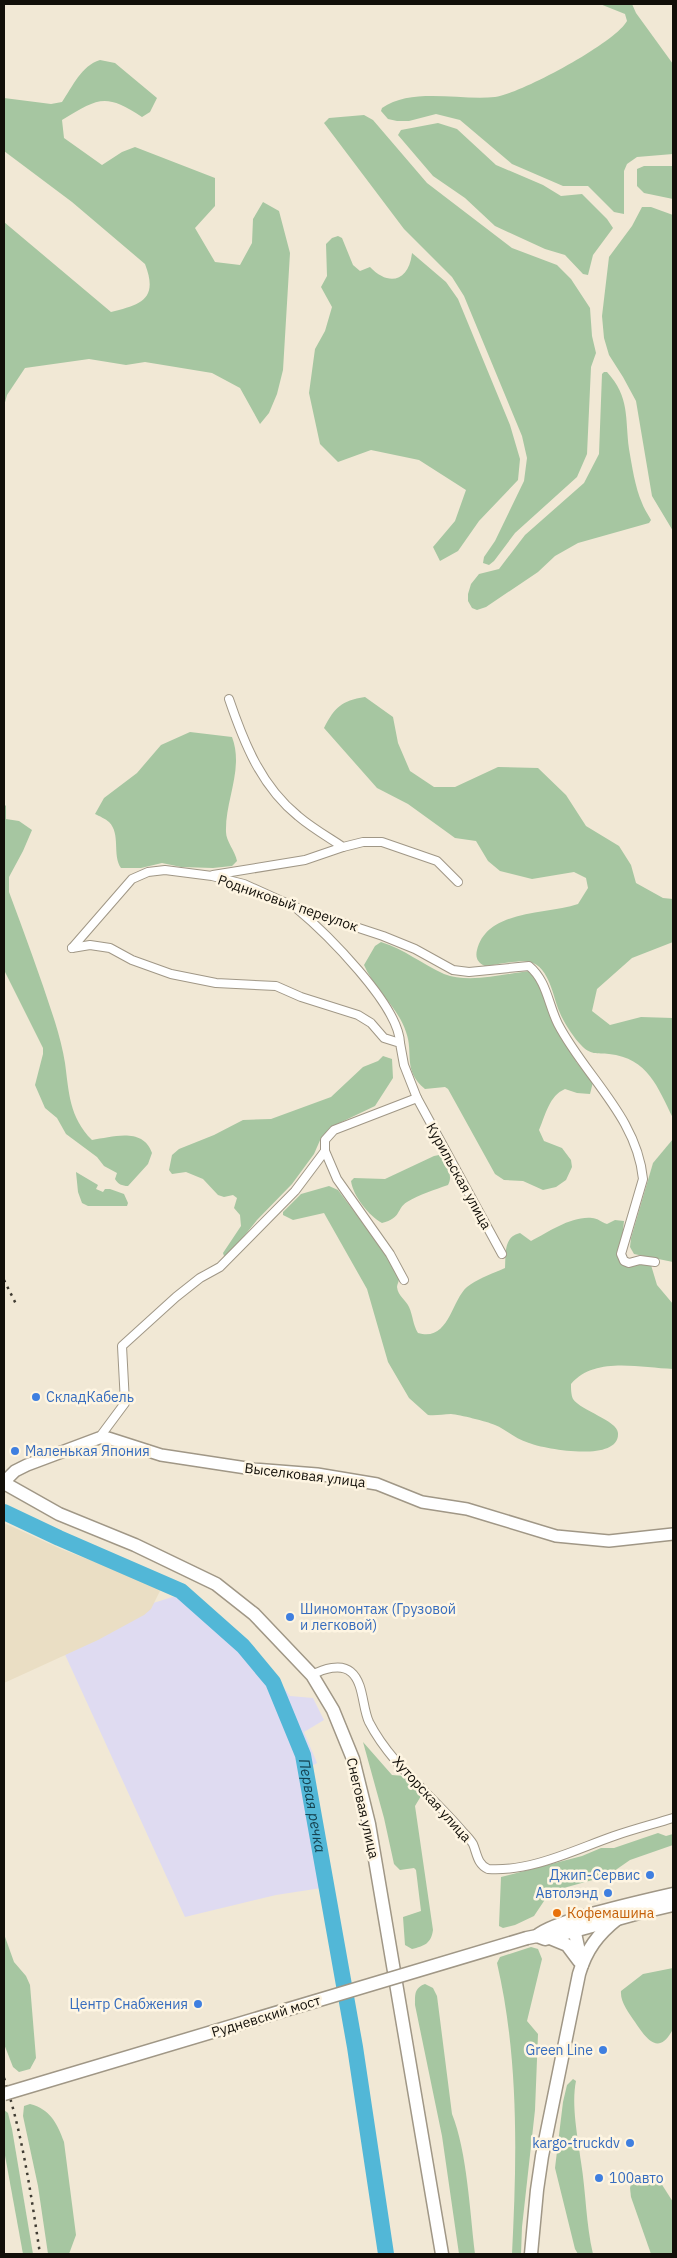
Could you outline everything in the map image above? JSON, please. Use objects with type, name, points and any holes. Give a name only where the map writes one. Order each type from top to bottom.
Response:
[{"type":"main road","name":"Снеговая улица","points":[[4,1482],[59,1514],[135,1545],[216,1584],[260,1620],[312,1675],[340,1723],[362,1789],[442,2254]]},
{"type":"main road","points":[[573,1926],[673,1894]]},
{"type":"main road","points":[[573,1926],[617,1919],[673,1905]]},
{"type":"main road","points":[[532,2254],[537,2190],[542,2156],[582,1965],[588,1950],[602,1931],[617,1919]]},
{"type":"main road","points":[[573,1926],[582,1965]]},
{"type":"main road","name":"Рудневский мост","points":[[4,2094],[538,1937],[542,1931],[573,1926]]},
{"type":"main road","points":[[538,1937],[567,1945],[582,1965]]},
{"type":"street","points":[[229,699],[243,740],[272,790],[298,817],[342,847]]},
{"type":"street","points":[[212,876],[223,872],[304,860],[342,847],[364,842],[382,842],[437,861],[458,882]]},
{"type":"street","name":"Родниковый переулок","points":[[400,1043],[384,1038],[371,1023],[358,1015],[301,997],[276,986],[216,983],[171,974],[132,960],[110,948],[90,945],[72,948],[132,879],[148,872],[165,870],[212,876],[244,884],[295,907],[383,936],[415,949],[453,970],[469,972],[529,966],[538,974],[556,1022],[579,1060],[610,1098],[629,1132],[642,1166],[643,1179],[621,1254],[624,1261],[629,1263],[640,1260],[655,1262]]},
{"type":"street","name":"Курильская улица","points":[[295,907],[358,968],[394,1022],[399,1035],[404,1065],[417,1098],[502,1254]]},
{"type":"street","points":[[404,1280],[390,1254],[336,1179],[324,1151],[325,1140],[334,1130],[417,1098]]},
{"type":"street","points":[[99,1438],[125,1403],[122,1346],[176,1297],[200,1278],[220,1267],[295,1191],[324,1151]]},
{"type":"street","name":"Выселковая улица","points":[[4,1482],[15,1471],[27,1465],[99,1438],[114,1438],[161,1455],[252,1469],[316,1474],[377,1484],[422,1502],[467,1509],[556,1536],[609,1541],[673,1534]]},
{"type":"street","name":"Хуторская улица","points":[[312,1675],[324,1670],[343,1668],[350,1671],[357,1678],[369,1721],[383,1744],[402,1769],[431,1795],[464,1833],[472,1844],[477,1858],[488,1869],[520,1866],[581,1850],[613,1836],[673,1818]]},
{"type":"shaded area","points":[[4,1523],[61,1549],[161,1587],[151,1609],[144,1615],[98,1640],[4,1683]]},
{"type":"shaded area","points":[[179,1595],[253,1662],[262,1658],[290,1696],[313,1698],[324,1720],[304,1732],[317,1763],[307,1769],[328,1887],[276,1895],[185,1917],[62,1648],[150,1604]]},
{"type":"green space","points":[[600,4],[632,4],[636,13],[673,64],[673,154],[637,157],[627,164],[624,171],[624,214],[614,212],[588,186],[563,186],[512,164],[460,120],[436,114],[409,121],[397,121],[388,119],[381,111],[382,108],[394,102],[422,96],[495,97],[507,94],[545,77],[605,42],[627,21],[625,14]]},
{"type":"green space","points":[[100,60],[115,63],[157,98],[150,112],[142,117],[119,104],[109,101],[93,103],[62,120],[64,138],[102,165],[122,152],[135,147],[215,178],[215,206],[195,228],[215,262],[240,265],[252,243],[253,219],[263,202],[279,211],[290,253],[283,370],[277,394],[269,413],[260,424],[240,388],[212,373],[145,362],[126,365],[89,359],[25,368],[7,395],[4,406],[4,222],[111,312],[131,307],[144,299],[150,286],[145,264],[72,202],[4,151],[4,98],[51,104],[62,102],[83,72],[93,63]]},
{"type":"green space","points":[[364,115],[373,120],[427,183],[512,248],[557,265],[571,279],[590,308],[592,336],[596,353],[591,367],[587,454],[577,477],[515,533],[489,565],[483,563],[484,557],[495,541],[524,481],[527,458],[522,436],[464,296],[452,277],[404,229],[324,123],[329,118]]},
{"type":"green space","points":[[438,123],[457,129],[496,165],[543,185],[561,196],[582,194],[607,219],[613,228],[593,255],[588,275],[583,274],[565,255],[545,249],[495,226],[465,198],[433,176],[398,135],[401,130]]},
{"type":"green space","points":[[644,166],[673,166],[673,199],[644,193],[637,186],[637,169]]},
{"type":"green space","points":[[642,207],[651,207],[673,215],[673,531],[652,496],[636,401],[609,355],[604,338],[602,316],[609,257],[632,226]]},
{"type":"green space","points":[[338,236],[342,238],[353,265],[360,271],[370,267],[384,277],[397,278],[407,270],[412,253],[446,282],[458,299],[510,425],[520,459],[518,480],[479,521],[458,551],[440,561],[433,547],[455,521],[466,490],[419,460],[371,450],[338,462],[320,444],[309,393],[315,349],[325,331],[332,307],[321,287],[327,276],[326,244],[332,238]]},
{"type":"green space","points":[[607,372],[614,381],[623,399],[629,449],[636,483],[643,505],[651,520],[649,523],[578,543],[555,556],[538,572],[486,607],[477,610],[472,608],[468,601],[468,594],[471,584],[479,574],[499,569],[525,535],[584,483],[599,454],[602,374]]},
{"type":"green space","points":[[365,697],[393,717],[398,743],[410,771],[434,787],[455,787],[498,767],[538,768],[566,795],[586,826],[619,846],[631,865],[636,883],[663,898],[673,899],[673,942],[632,958],[597,989],[592,1011],[610,1025],[641,1017],[673,1018],[673,1118],[650,1076],[642,1068],[633,1061],[622,1057],[591,1052],[578,1042],[562,1017],[546,976],[537,965],[521,961],[485,966],[477,958],[476,953],[483,937],[493,927],[505,920],[578,904],[588,888],[586,878],[574,872],[532,879],[500,871],[488,861],[476,841],[455,838],[408,804],[377,788],[324,728],[335,710],[340,706]]},
{"type":"green space","points":[[190,732],[232,737],[236,761],[226,820],[226,832],[227,839],[237,861],[232,866],[213,868],[181,867],[162,863],[141,868],[121,868],[118,863],[113,827],[108,821],[95,814],[104,798],[137,773],[161,745]]},
{"type":"green space","points":[[4,804],[6,806],[6,819],[19,821],[32,830],[9,877],[9,892],[39,973],[56,1027],[63,1053],[74,1113],[84,1131],[92,1140],[118,1136],[135,1137],[148,1145],[152,1153],[148,1164],[128,1186],[119,1183],[115,1179],[117,1173],[104,1166],[97,1157],[66,1134],[57,1118],[45,1108],[35,1085],[43,1048],[4,970]]},
{"type":"green space","points":[[381,942],[444,974],[454,977],[475,978],[529,971],[541,986],[554,1023],[577,1063],[593,1082],[590,1094],[577,1093],[565,1089],[555,1096],[539,1130],[544,1141],[562,1148],[571,1160],[572,1167],[566,1180],[556,1187],[543,1190],[523,1181],[504,1180],[495,1174],[448,1089],[445,1087],[425,1089],[418,1082],[411,1068],[408,1040],[402,1023],[368,974],[364,965],[375,946]]},
{"type":"green space","points":[[383,1056],[392,1059],[393,1078],[375,1106],[331,1127],[321,1138],[314,1154],[292,1184],[257,1220],[229,1255],[224,1256],[223,1253],[241,1226],[240,1215],[234,1208],[237,1198],[233,1195],[224,1197],[218,1195],[203,1179],[186,1172],[172,1174],[169,1170],[172,1155],[179,1149],[214,1135],[243,1120],[271,1119],[331,1097],[363,1067],[378,1061]]},
{"type":"green space","points":[[673,1139],[673,1262],[634,1254],[630,1247],[653,1163]]},
{"type":"green space","points":[[439,1155],[450,1174],[448,1185],[422,1194],[407,1202],[393,1219],[388,1221],[382,1223],[372,1216],[362,1205],[352,1187],[351,1181],[354,1178],[385,1179]]},
{"type":"green space","points":[[76,1172],[98,1185],[96,1189],[103,1192],[105,1189],[110,1189],[124,1194],[128,1203],[127,1206],[88,1206],[82,1203],[78,1192]]},
{"type":"green space","points":[[329,1186],[338,1190],[386,1254],[399,1279],[398,1290],[409,1307],[418,1333],[428,1334],[436,1332],[448,1319],[467,1287],[505,1268],[506,1247],[515,1235],[520,1233],[531,1241],[560,1225],[576,1219],[594,1218],[607,1224],[615,1220],[624,1221],[620,1260],[651,1265],[657,1285],[673,1304],[673,1369],[633,1366],[605,1367],[581,1375],[571,1384],[573,1399],[583,1408],[612,1424],[618,1433],[615,1442],[607,1448],[595,1451],[580,1452],[537,1446],[515,1437],[491,1423],[451,1414],[428,1415],[409,1398],[388,1362],[367,1289],[324,1213],[293,1220],[283,1215],[283,1212],[301,1194]]},
{"type":"green space","points":[[363,1742],[392,1775],[404,1776],[421,1796],[415,1806],[433,1930],[429,1941],[420,1947],[412,1949],[405,1945],[403,1917],[421,1911],[416,1870],[414,1868],[400,1870],[394,1864],[384,1818]]},
{"type":"green space","points":[[658,1833],[666,1836],[673,1834],[673,1845],[630,1860],[607,1876],[560,1889],[546,1898],[534,1916],[515,1925],[503,1928],[499,1926],[501,1877],[582,1856],[601,1848],[614,1848]]},
{"type":"green space","points":[[4,1934],[14,1962],[26,1976],[30,1985],[36,2058],[30,2069],[19,2072],[13,2067],[4,2044]]},
{"type":"green space","points":[[531,1947],[538,1949],[542,1959],[527,2021],[538,2034],[535,2110],[522,2227],[521,2254],[512,2254],[515,2108],[509,2035],[497,1963],[500,1957]]},
{"type":"green space","points":[[673,1968],[673,2029],[663,2042],[653,2042],[644,2034],[628,2011],[623,2003],[621,1991],[643,1974]]},
{"type":"green space","points":[[425,1984],[433,1988],[437,1996],[452,2114],[465,2164],[475,2254],[459,2254],[442,2136],[415,2005],[417,1990]]},
{"type":"green space","points":[[573,2079],[576,2081],[574,2100],[576,2122],[593,2254],[578,2254],[575,2249],[555,2168],[563,2102],[567,2085]]},
{"type":"green space","points":[[30,2104],[48,2113],[59,2129],[64,2142],[76,2235],[69,2254],[48,2254],[38,2186],[23,2116],[24,2106]]},
{"type":"green space","points":[[4,2110],[8,2113],[12,2129],[33,2254],[23,2254],[4,2150]]},
{"type":"green space","points":[[641,2176],[659,2180],[673,2202],[673,2254],[651,2254],[631,2197],[630,2188],[632,2180]]},
{"type":"waterway","name":"Первая речка","points":[[4,1512],[181,1591],[243,1646],[273,1682],[303,1755],[355,2047],[386,2254]]},
{"type":"railway","points":[[4,1280],[17,1306]]},
{"type":"railway","points":[[4,2078],[21,2144],[40,2254]]},
{"type":"place","name":"СкладКабель","points":[[36,1397]]},
{"type":"place","name":"Маленькая Япония","points":[[15,1451]]},
{"type":"place","name":"Шиномонтаж (Грузовой и легковой)","points":[[290,1617]]},
{"type":"place","name":"Джип-Сервис","points":[[650,1875]]},
{"type":"place","name":"Автолэнд","points":[[608,1893]]},
{"type":"place","name":"Кофемашина","points":[[557,1913]]},
{"type":"place","name":"Центр Снабжения","points":[[198,2004]]},
{"type":"place","name":"Green Line","points":[[603,2050]]},
{"type":"place","name":"kargo-truckdv","points":[[630,2143]]},
{"type":"place","name":"100авто","points":[[599,2178]]}]
